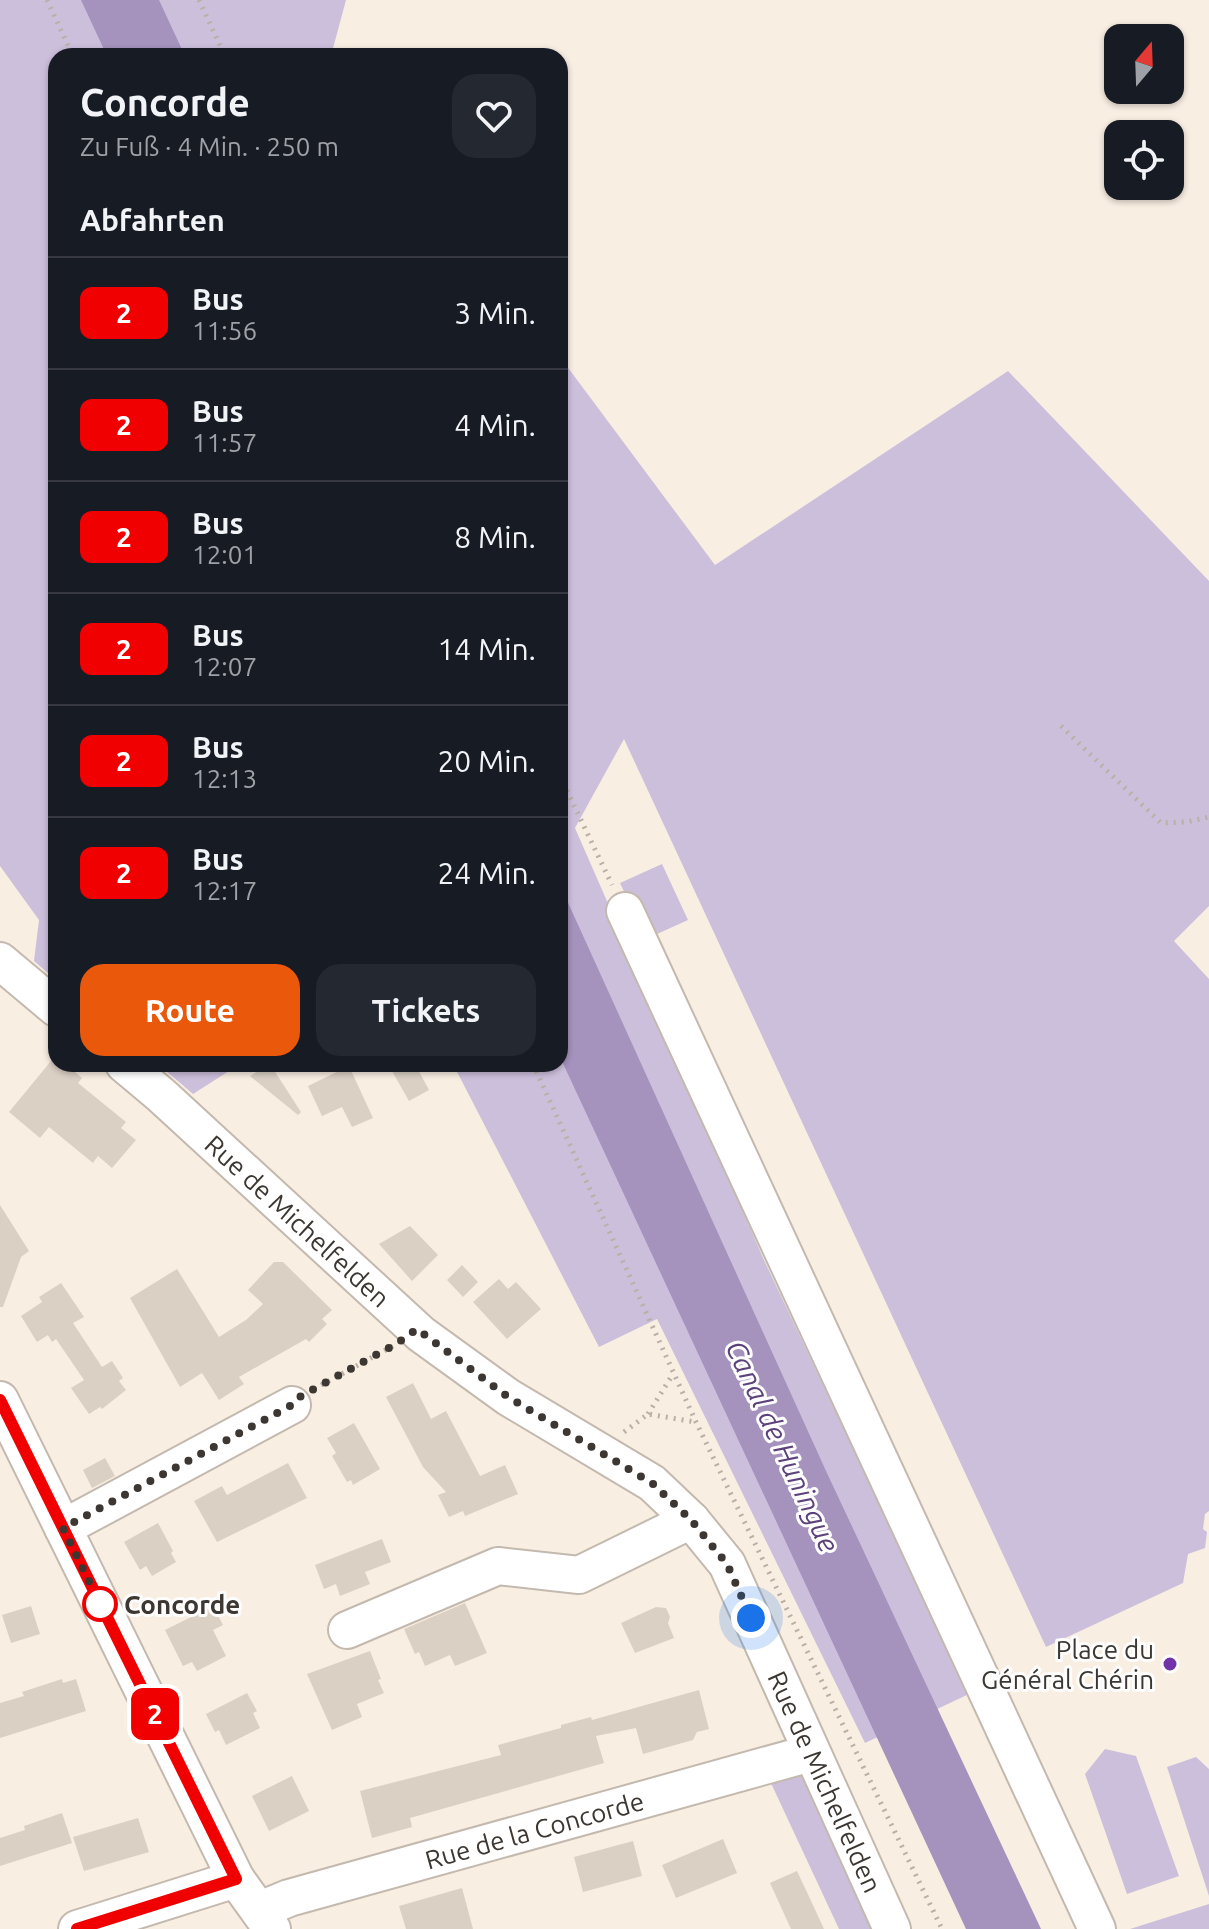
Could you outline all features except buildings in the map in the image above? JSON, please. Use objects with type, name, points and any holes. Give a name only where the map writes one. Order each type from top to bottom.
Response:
[{"type":"street","points":[[625,911],[1097,1929]]},
{"type":"street","points":[[0,961],[48,1001]]},
{"type":"street","name":"Rue de Michelfelden","points":[[134,1072],[417,1329],[508,1397],[652,1483],[691,1520],[727,1564],[892,1929]]},
{"type":"street","points":[[0,1400],[12,1455],[63,1528],[236,1879],[266,1919]]},
{"type":"street","points":[[63,1528],[292,1405]]},
{"type":"street","points":[[347,1630],[498,1566],[579,1575],[691,1520]]},
{"type":"street","name":"Rue de la Concorde","points":[[266,1919],[289,1898],[811,1753]]},
{"type":"street","points":[[77,1929],[236,1879]]},
{"type":"path","points":[[47,0],[69,48]]},
{"type":"path","points":[[199,0],[221,48]]},
{"type":"path","points":[[1061,726],[1161,823],[1209,817]]},
{"type":"path","points":[[568,793],[625,911]]},
{"type":"path","points":[[537,1072],[696,1422],[942,1929]]},
{"type":"path","points":[[292,1405],[301,1396],[396,1344],[417,1329]]},
{"type":"path","points":[[599,1450],[648,1414],[674,1373]]},
{"type":"path","points":[[648,1414],[696,1422]]},
{"type":"shaded area","points":[[0,0],[346,0],[333,48],[48,48],[48,973],[34,961],[39,920],[0,866]]},
{"type":"shaded area","points":[[568,368],[715,565],[1008,371],[1209,581],[1209,906],[1174,941],[1209,979],[1209,1511],[1205,1514],[1203,1529],[1207,1532],[1205,1548],[1188,1554],[1183,1583],[1046,1647],[624,739],[575,828],[764,1260],[969,1694],[865,1743],[657,1319],[599,1347],[457,1072],[568,1072]]},
{"type":"shaded area","points":[[662,864],[688,920],[646,939],[620,883]]},
{"type":"shaded area","points":[[167,1072],[227,1072],[193,1094]]},
{"type":"shaded area","points":[[1105,1749],[1136,1756],[1179,1876],[1127,1894],[1085,1774]]},
{"type":"shaded area","points":[[1196,1757],[1209,1769],[1209,1896],[1167,1767]]},
{"type":"shaded area","points":[[808,1765],[884,1929],[839,1929],[770,1781]]},
{"type":"shaded area","points":[[1209,1904],[1209,1929],[1130,1929]]},
{"type":"water","points":[[81,0],[159,0],[181,48],[103,48]]},
{"type":"water","name":"Canal de Huningue","points":[[568,903],[826,1471],[1041,1929],[966,1929],[567,1072]]},
{"type":"bus line","name":"2","points":[[0,1400],[236,1879],[77,1929]]},
{"type":"place","name":"Concorde","points":[[100,1604]]},
{"type":"place","name":"Place du Général Chérin","points":[[1170,1664]]},
{"type":"route","points":[[100,1604],[104,1612],[63,1528],[292,1405],[301,1396],[396,1344],[417,1329],[508,1397],[652,1483],[691,1520],[727,1564],[751,1618]]}]
